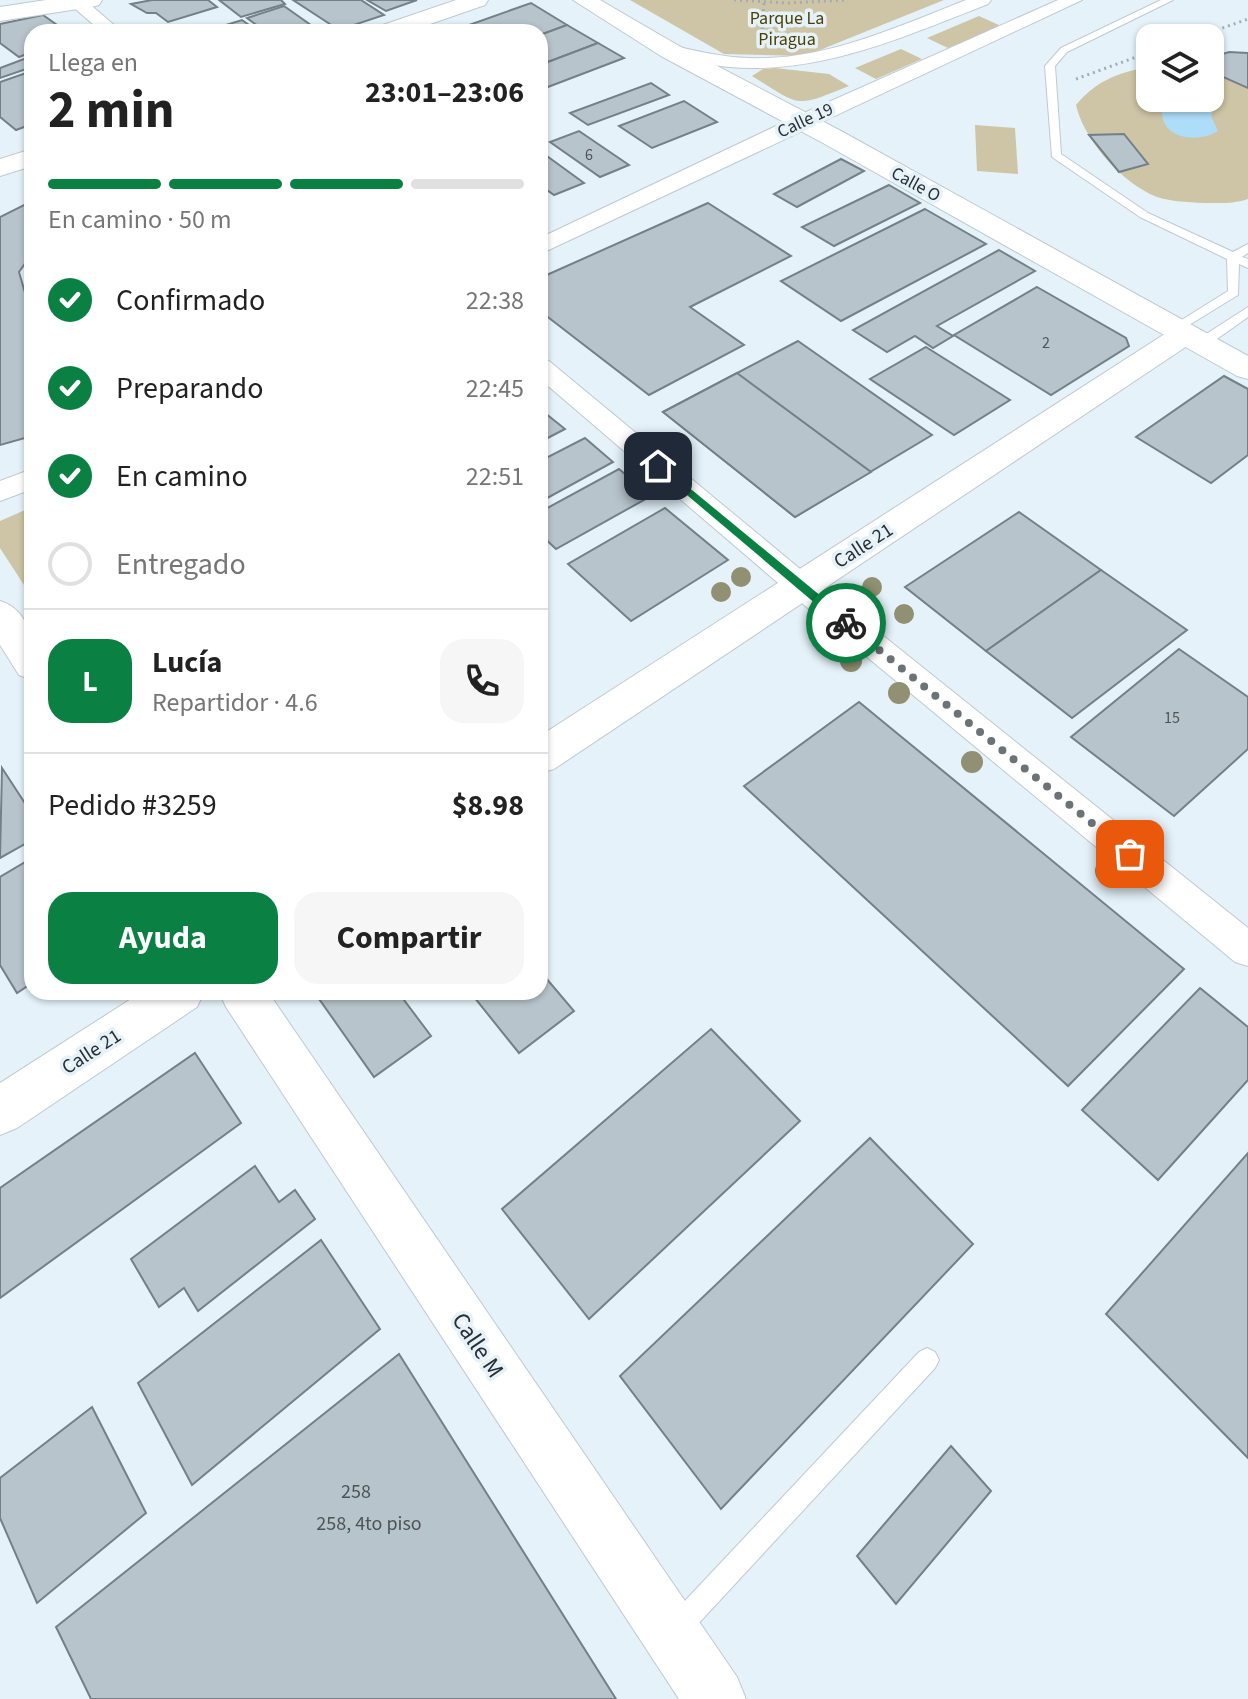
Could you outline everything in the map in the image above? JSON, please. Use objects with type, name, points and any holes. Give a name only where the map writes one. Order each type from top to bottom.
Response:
[{"type":"main road","name":"Calle O","points":[[584,0],[670,51],[1248,369]]},
{"type":"main road","points":[[0,14],[81,1]]},
{"type":"street","points":[[408,24],[477,0]]},
{"type":"street","points":[[670,51],[741,63],[815,59],[846,51],[982,0]]},
{"type":"street","points":[[1016,0],[1043,6]]},
{"type":"street","name":"Calle 19","points":[[548,243],[1043,6],[1073,0]]},
{"type":"street","points":[[81,1],[105,24]]},
{"type":"street","points":[[0,168],[24,160]]},
{"type":"street","name":"Calle 21","points":[[548,752],[1188,335]]},
{"type":"street","points":[[548,373],[801,586],[1248,950]]},
{"type":"street","points":[[0,492],[24,482]]},
{"type":"street","points":[[0,615],[24,652]]},
{"type":"street","name":"Calle 21","points":[[0,1111],[169,1000]]},
{"type":"street","name":"Calle M","points":[[247,1000],[715,1699]]},
{"type":"lane","points":[[1168,0],[1064,50],[1050,66],[1056,155],[1144,215],[1248,264]]},
{"type":"lane","points":[[1233,257],[1248,248]]},
{"type":"lane","points":[[1188,335],[1234,292],[1233,257]]},
{"type":"lane","points":[[1188,335],[1248,311]]},
{"type":"lane","points":[[671,1634],[927,1360]]},
{"type":"path","points":[[734,0],[788,3],[848,0]]},
{"type":"path","points":[[1224,27],[1248,19]]},
{"type":"path","points":[[1052,95],[1081,75],[1136,57]]},
{"type":"green space","name":"Parque La Piragua","points":[[630,0],[944,0],[805,56],[724,54]]},
{"type":"green space","points":[[979,16],[1001,26],[948,48],[927,38]]},
{"type":"green space","points":[[901,49],[922,59],[876,79],[855,68]]},
{"type":"green space","points":[[763,69],[829,74],[849,86],[807,101],[790,99],[752,76]]},
{"type":"green space","points":[[1136,70],[1136,112],[1224,112],[1224,77],[1248,88],[1248,199],[1216,203],[1163,199],[1138,187],[1114,167],[1086,131],[1076,105],[1091,90]]},
{"type":"green space","points":[[975,125],[1015,128],[1018,174],[977,171]]},
{"type":"green space","points":[[24,510],[24,585],[0,548],[0,521]]},
{"type":"water","points":[[1162,112],[1212,112],[1218,131],[1208,136],[1186,137],[1176,134],[1163,121]]},
{"type":"building","points":[[152,0],[208,0],[217,7],[168,22],[156,13],[147,13],[131,4]]},
{"type":"building","points":[[219,0],[281,0],[285,4],[241,17]]},
{"type":"building","points":[[293,0],[361,0],[384,15],[357,24],[330,24]]},
{"type":"building","points":[[367,0],[417,0],[386,11]]},
{"type":"building","points":[[531,3],[567,25],[548,32],[548,24],[472,24]]},
{"type":"building","points":[[284,6],[309,24],[255,24],[247,18]]},
{"type":"building","points":[[43,15],[56,24],[24,24],[24,55],[19,57],[0,43],[0,24]]},
{"type":"building","points":[[567,25],[598,43],[548,62],[548,32]]},
{"type":"building","points":[[598,43],[624,58],[548,87],[548,62]]},
{"type":"building","points":[[1248,53],[1248,88],[1224,77],[1224,54]]},
{"type":"building","points":[[24,59],[24,70],[0,78],[0,68]]},
{"type":"building","points":[[24,74],[24,127],[16,130],[0,117],[0,82]]},
{"type":"building","points":[[651,83],[669,95],[588,125],[570,113]]},
{"type":"building","points":[[684,101],[717,122],[652,148],[619,126]]},
{"type":"building","points":[[579,131],[629,165],[600,177],[550,142]]},
{"type":"building","points":[[1124,134],[1148,164],[1119,172],[1089,135]]},
{"type":"building","points":[[548,157],[584,183],[554,195],[548,191]]},
{"type":"building","points":[[841,159],[864,171],[797,207],[774,194]]},
{"type":"building","points":[[889,185],[920,203],[834,246],[802,227]]},
{"type":"building","points":[[708,203],[791,256],[690,307],[744,345],[649,395],[548,317],[548,274]]},
{"type":"building","points":[[24,205],[24,265],[19,272],[24,289],[24,438],[0,445],[0,217]]},
{"type":"building","points":[[925,209],[986,244],[841,321],[781,281]]},
{"type":"building","points":[[999,250],[1035,271],[937,326],[953,336],[933,348],[915,336],[887,352],[853,330]]},
{"type":"building","points":[[1037,287],[1126,338],[1129,346],[1051,395],[954,335]]},
{"type":"building","points":[[798,341],[932,435],[795,517],[663,412]]},
{"type":"building","points":[[926,347],[1010,400],[954,435],[870,379]]},
{"type":"building","points":[[737,373],[871,472],[795,517],[663,412]]},
{"type":"building","points":[[1224,376],[1248,389],[1248,455],[1211,483],[1136,437]]},
{"type":"building","points":[[548,415],[565,429],[548,438]]},
{"type":"building","points":[[585,438],[613,462],[548,498],[548,457]]},
{"type":"building","points":[[619,469],[651,496],[556,549],[548,542],[548,508]]},
{"type":"building","points":[[665,508],[728,560],[631,621],[568,564]]},
{"type":"building","points":[[1019,512],[1101,570],[986,651],[905,587]]},
{"type":"building","points":[[1101,570],[1187,630],[1072,718],[986,651]]},
{"type":"building","points":[[1179,649],[1248,697],[1248,749],[1174,816],[1071,737]]},
{"type":"building","points":[[859,702],[1184,969],[1068,1086],[744,786]]},
{"type":"building","points":[[2,768],[24,802],[24,844],[0,858]]},
{"type":"building","points":[[24,863],[24,988],[17,993],[0,965],[0,877]]},
{"type":"building","points":[[548,980],[574,1011],[519,1053],[476,1000],[548,1000]]},
{"type":"building","points":[[1200,988],[1248,1027],[1248,1080],[1158,1180],[1082,1110]]},
{"type":"building","points":[[320,1000],[404,1000],[431,1036],[374,1077]]},
{"type":"building","points":[[711,1029],[800,1121],[589,1319],[502,1209]]},
{"type":"building","points":[[195,1053],[241,1123],[0,1298],[0,1188]]},
{"type":"building","points":[[870,1138],[973,1244],[721,1509],[620,1376]]},
{"type":"building","points":[[1248,1153],[1248,1458],[1106,1314]]},
{"type":"building","points":[[255,1166],[279,1202],[295,1190],[315,1219],[198,1311],[184,1288],[159,1307],[131,1259]]},
{"type":"building","points":[[321,1240],[380,1329],[192,1485],[138,1383]]},
{"type":"building","points":[[399,1354],[616,1699],[91,1699],[56,1627]]},
{"type":"building","points":[[92,1407],[146,1513],[37,1603],[0,1518],[0,1478]]},
{"type":"building","points":[[951,1446],[991,1491],[896,1604],[857,1556]]},
{"type":"way so far","points":[[846,623],[1130,854]]},
{"type":"route","points":[[658,466],[846,623]]}]
